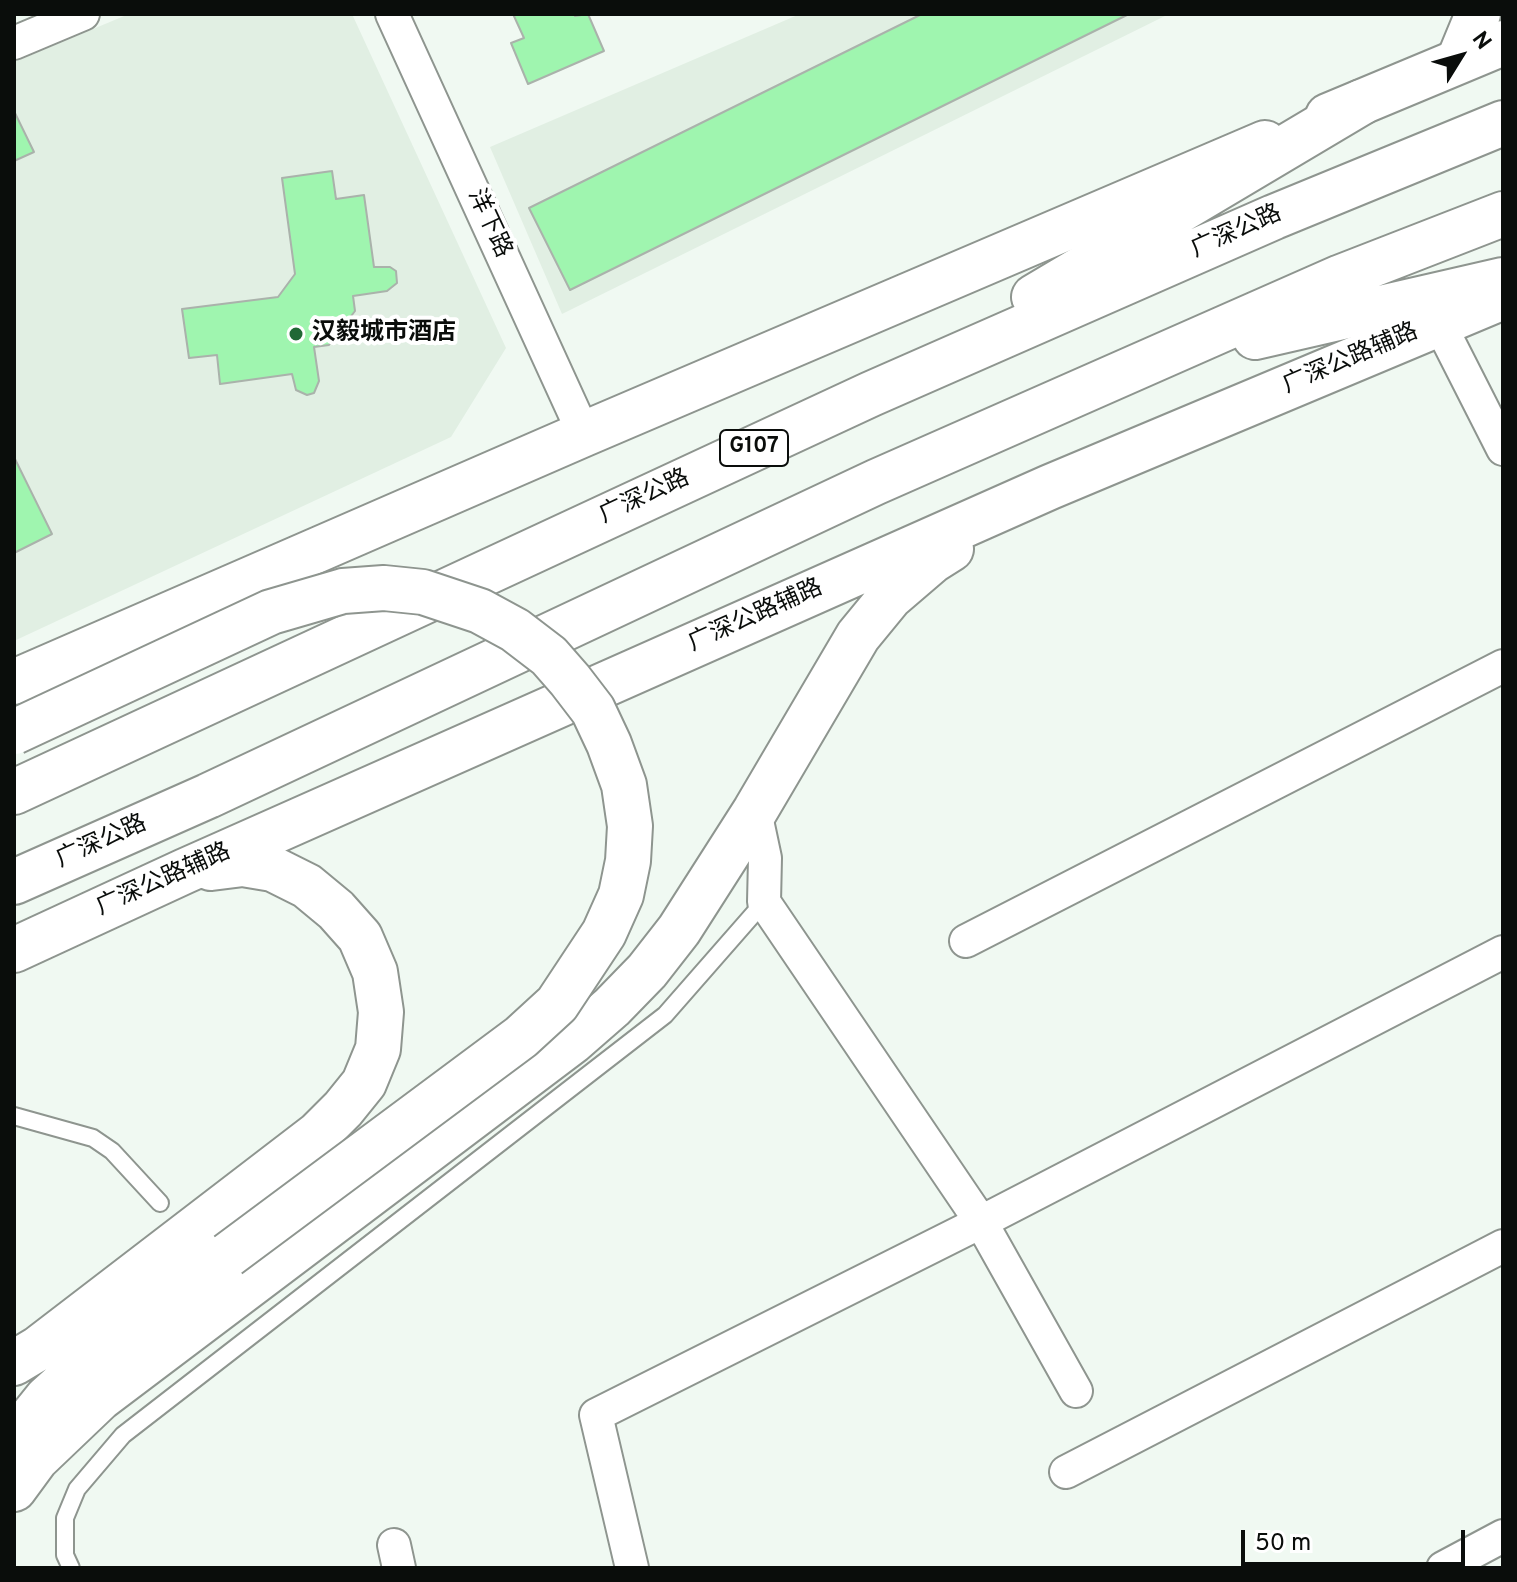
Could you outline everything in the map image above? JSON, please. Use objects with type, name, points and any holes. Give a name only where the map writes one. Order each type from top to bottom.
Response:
[{"type":"main road","points":[[1459,60],[1478,14]]},
{"type":"main road","points":[[14,682],[584,434],[1503,43]]},
{"type":"main road","points":[[871,394],[1362,102]]},
{"type":"main road","name":"广深公路","points":[[14,792],[871,394],[1288,211],[1503,123]]},
{"type":"main road","name":"广深公路","points":[[14,882],[208,796],[876,482],[1341,277],[1503,214]]},
{"type":"main road","points":[[1151,361],[1503,280]]},
{"type":"main road","name":"广深公路辅路","points":[[14,950],[1050,487],[1503,297]]},
{"type":"main road","points":[[14,1489],[36,1459],[100,1398],[573,1041],[612,1007],[647,971],[679,930],[755,811],[858,636],[890,597],[932,561],[1050,487]]},
{"type":"main road","points":[[14,732],[271,612],[343,591],[384,588],[423,592],[480,611],[515,630],[549,656],[593,710],[624,785],[630,826],[628,861],[621,895],[585,966],[557,1004],[521,1037],[77,1371],[47,1398],[22,1429],[14,1445]]},
{"type":"main road","points":[[14,1363],[39,1348],[318,1134],[364,1083],[378,1049],[381,1012],[375,972],[360,937],[336,910],[307,886],[273,869],[243,864],[185,871]]},
{"type":"street","points":[[14,43],[83,14]]},
{"type":"street","name":"洋下路","points":[[392,14],[584,434]]},
{"type":"street","points":[[1439,323],[1503,449]]},
{"type":"street","points":[[966,941],[1503,666]]},
{"type":"street","points":[[755,811],[765,858],[764,902],[981,1222],[1076,1391]]},
{"type":"street","points":[[632,1568],[596,1415],[981,1222],[1503,952]]},
{"type":"street","points":[[1066,1472],[1503,1246]]},
{"type":"street","points":[[1443,1568],[1503,1536]]},
{"type":"lane","points":[[71,1568],[65,1555],[65,1518],[77,1489],[123,1435],[665,1015],[764,902]]},
{"type":"lane","points":[[14,1116],[93,1138],[112,1151],[160,1203]]},
{"type":"shaded area","name":"汉毅城市酒店","points":[[129,14],[352,14],[506,348],[451,437],[14,641],[14,62]]},
{"type":"shaded area","points":[[800,14],[1169,14],[562,314],[490,147]]},
{"type":"building","points":[[513,14],[588,14],[604,51],[528,84],[511,43],[524,38]]},
{"type":"building","points":[[922,14],[1129,14],[570,290],[529,208]]},
{"type":"building","points":[[14,111],[34,152],[14,161]]},
{"type":"building","points":[[332,171],[336,199],[364,195],[374,267],[390,267],[396,271],[397,283],[387,291],[353,296],[355,311],[329,345],[314,347],[319,381],[314,393],[307,395],[296,390],[292,374],[220,384],[217,355],[189,358],[182,309],[278,297],[295,274],[282,178]]},
{"type":"building","points":[[14,457],[52,534],[14,553]]},
{"type":"place","name":"汉毅城市酒店","points":[[296,334]]}]
